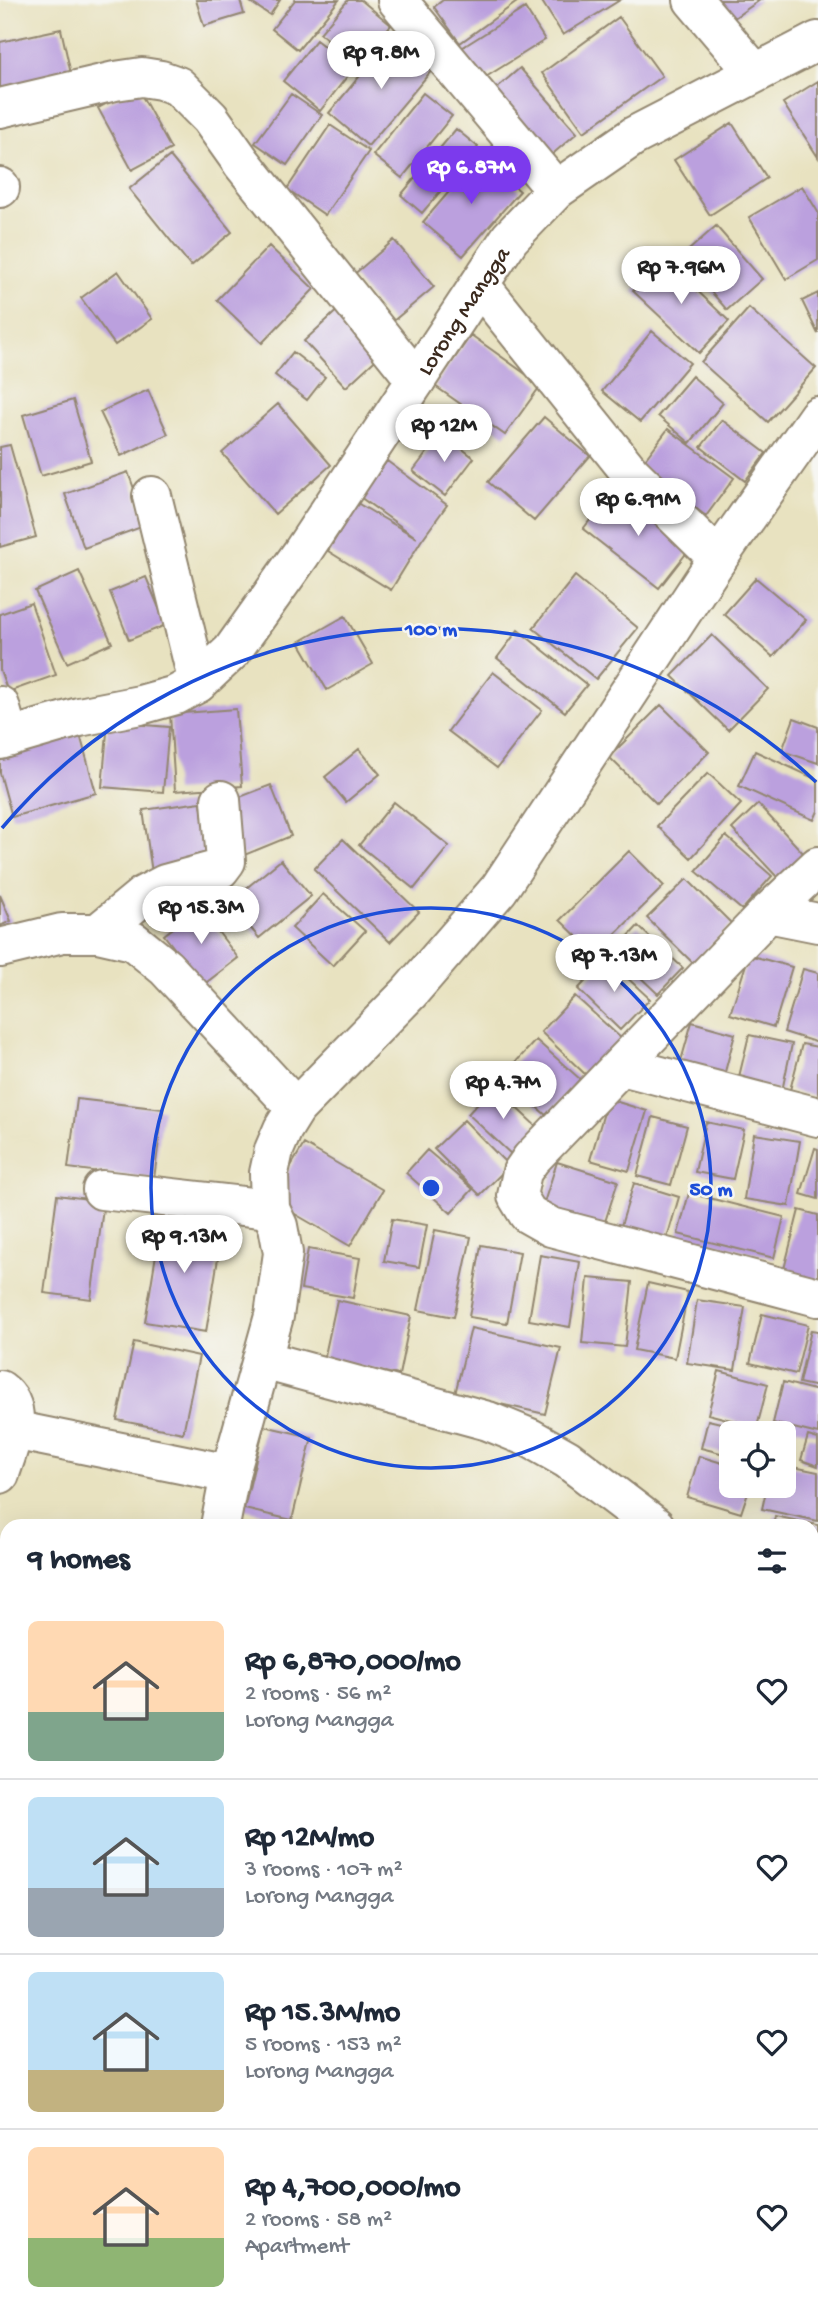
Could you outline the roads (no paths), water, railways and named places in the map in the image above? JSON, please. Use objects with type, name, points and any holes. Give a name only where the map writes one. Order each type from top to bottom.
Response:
[{"type":"street","points":[[397,0],[556,190]]},
{"type":"street","points":[[693,0],[755,73]]},
{"type":"street","name":"Lorong Mangga","points":[[3,728],[140,705],[176,695],[198,683],[232,651],[301,554],[509,238],[556,190],[634,136],[818,41]]},
{"type":"street","points":[[0,108],[142,77],[160,79],[178,86],[210,118],[242,163],[416,380]]},
{"type":"street","points":[[480,285],[630,472],[718,558]]},
{"type":"street","points":[[221,1519],[230,1474],[274,1316],[283,1261],[278,1226],[270,1209],[268,1192],[274,1150],[283,1129],[296,1108],[409,993],[499,889],[718,558],[818,416]]},
{"type":"street","points":[[152,496],[198,683]]},
{"type":"street","points":[[98,933],[144,895],[165,884],[220,869],[226,861],[221,800]]},
{"type":"street","points":[[818,866],[768,913],[531,1159],[522,1172],[517,1196],[528,1214],[551,1227],[818,1297]]},
{"type":"street","points":[[768,913],[818,923]]},
{"type":"street","points":[[0,947],[62,933],[98,933],[133,941],[166,968],[296,1108]]},
{"type":"street","points":[[622,1066],[818,1117]]},
{"type":"street","points":[[102,1190],[270,1209]]},
{"type":"street","points":[[263,1360],[488,1421],[530,1438],[567,1459],[646,1519]]},
{"type":"street","points":[[0,1390],[13,1408],[13,1430],[0,1474]]},
{"type":"street","points":[[13,1430],[230,1474]]}]
